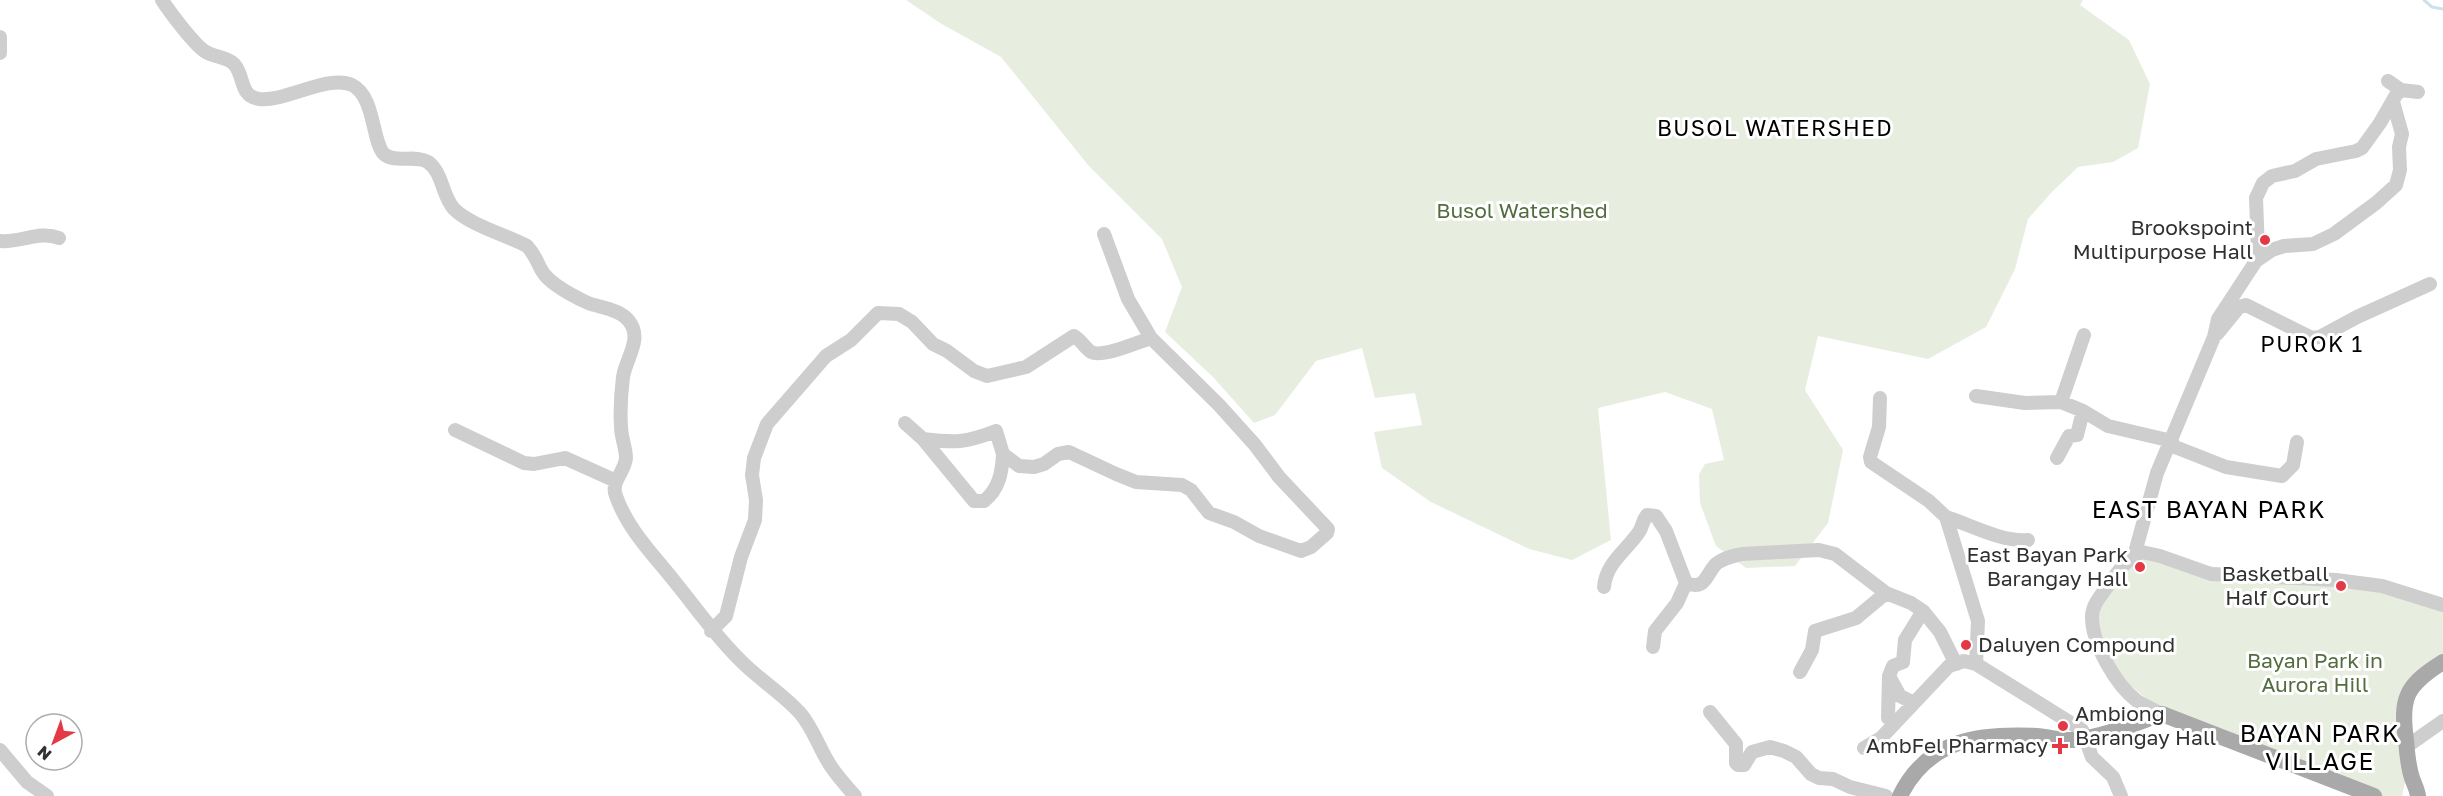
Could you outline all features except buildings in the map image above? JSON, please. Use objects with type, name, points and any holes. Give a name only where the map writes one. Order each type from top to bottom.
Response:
[{"type":"main road","points":[[2418,796],[2406,747],[2403,711],[2405,700],[2417,682],[2443,662]]},
{"type":"main road","points":[[1900,796],[1924,762],[1959,742],[1995,735],[2039,736],[2071,740],[2162,714],[2374,796]]},
{"type":"main road","points":[[2408,796],[2412,778]]},
{"type":"street","points":[[162,0],[197,45],[213,56],[232,62],[237,68],[246,93],[252,97],[271,99],[332,83],[353,86],[360,92],[370,110],[380,148],[385,154],[390,157],[407,157],[426,161],[438,175],[446,198],[455,210],[527,246],[544,275],[558,286],[585,302],[622,314],[629,321],[635,337],[623,375],[621,428],[626,456],[625,465],[616,481],[615,494],[636,535],[683,592],[711,631],[743,664],[799,712],[808,723],[831,768],[855,796]]},
{"type":"street","points":[[0,37],[0,53]]},
{"type":"street","points":[[2388,81],[2401,90],[2418,92]]},
{"type":"street","points":[[2134,556],[2157,473],[2214,337],[2218,319],[2256,261],[2258,251],[2256,198],[2263,183],[2272,176],[2295,171],[2316,159],[2356,151],[2368,141],[2401,90]]},
{"type":"street","points":[[2256,261],[2284,246],[2313,244],[2334,234],[2376,204],[2396,185],[2400,170],[2399,147],[2402,134],[2392,102]]},
{"type":"street","points":[[0,242],[19,242],[41,234],[59,238]]},
{"type":"street","points":[[1003,454],[1019,465],[1034,467],[1044,464],[1058,454],[1069,452],[1136,482],[1182,485],[1191,490],[1209,513],[1234,522],[1258,536],[1301,551],[1311,547],[1327,533],[1328,529],[1325,524],[1293,492],[1219,405],[1151,338],[1128,299],[1104,234]]},
{"type":"street","points":[[2214,337],[2239,307],[2246,305],[2312,338],[2320,337],[2357,317],[2430,284]]},
{"type":"street","points":[[711,631],[726,616],[741,557],[754,520],[756,500],[752,476],[754,458],[767,424],[826,356],[851,340],[878,312],[899,314],[912,322],[933,344],[947,351],[974,371],[987,376],[1026,367],[1074,336],[1091,352],[1098,354],[1151,338]]},
{"type":"street","points":[[2061,402],[2084,335]]},
{"type":"street","points":[[1976,396],[2025,403],[2061,402],[2083,411],[2108,426],[2171,443],[2226,467],[2282,476],[2293,465],[2297,442]]},
{"type":"street","points":[[1880,398],[1879,428],[1870,457],[1871,462],[1929,501],[1946,517],[2018,541],[2028,540]]},
{"type":"street","points":[[2057,458],[2069,436],[2077,435],[2083,411]]},
{"type":"street","points":[[904,423],[923,439],[961,483],[970,497],[978,502],[987,498],[995,488],[1002,475],[1003,454],[996,431],[970,442],[951,443],[923,439]]},
{"type":"street","points":[[455,430],[524,463],[534,464],[565,458],[616,481]]},
{"type":"street","points":[[1604,587],[1610,566],[1640,530],[1644,519],[1650,515],[1656,516],[1663,524],[1686,583],[1677,603],[1655,631],[1653,647]]},
{"type":"street","points":[[1946,517],[1978,621],[1976,664]]},
{"type":"street","points":[[1686,583],[1694,586],[1702,583],[1716,565],[1731,556],[1819,550],[1835,554],[1886,593],[1911,603],[1933,621],[1956,664]]},
{"type":"street","points":[[2162,714],[2137,701],[2120,684],[2108,666],[2098,643],[2092,616],[2096,603],[2125,563],[2142,552],[2211,574],[2336,580],[2382,586],[2443,605]]},
{"type":"street","points":[[1800,672],[1812,650],[1815,631],[1856,618],[1886,593]]},
{"type":"street","points":[[1888,718],[1889,676],[1893,666],[1903,662],[1905,640],[1923,612]]},
{"type":"street","points":[[1864,748],[1881,738],[1949,666],[1964,661],[1976,664],[2082,730],[2092,757],[2114,777],[2121,796]]},
{"type":"street","points":[[1889,676],[1900,696],[1910,701]]},
{"type":"street","points":[[1710,712],[1736,744],[1737,764],[1743,766],[1752,752],[1770,747],[1796,757],[1811,774],[1819,778],[1833,779],[1849,791],[1886,796]]},
{"type":"street","points":[[2406,747],[2443,721]]},
{"type":"street","points":[[0,750],[27,782],[47,796]]},
{"type":"green space","name":"Busol Watershed","points":[[906,0],[2083,0],[2080,5],[2129,40],[2150,84],[2138,148],[2113,162],[2078,167],[2028,219],[2015,269],[1986,327],[1928,359],[1818,336],[1805,390],[1843,450],[1828,523],[1795,566],[1746,568],[1716,546],[1700,503],[1699,474],[1705,464],[1724,460],[1712,409],[1665,392],[1598,408],[1611,540],[1572,560],[1529,549],[1431,502],[1382,468],[1374,432],[1422,425],[1415,393],[1375,398],[1362,348],[1316,361],[1275,415],[1254,423],[1213,377],[1165,332],[1182,287],[1162,239],[1088,165],[1001,57],[940,23]]},
{"type":"green space","name":"Bayan Park in Aurora Hill","points":[[2145,557],[2381,591],[2443,610],[2443,656],[2414,678],[2406,778],[2402,796],[2381,796],[2164,709],[2141,695],[2123,678],[2110,657],[2098,616],[2103,603],[2122,577]]},
{"type":"waterway","points":[[2424,0],[2432,7],[2443,9]]},
{"type":"place","name":"Brookspoint Multipurpose Hall","points":[[2265,240]]},
{"type":"place","name":"East Bayan Park Barangay Hall","points":[[2140,567]]},
{"type":"place","name":"Basketball Half Court","points":[[2341,586]]},
{"type":"place","name":"Daluyen Compound","points":[[1966,645]]},
{"type":"place","name":"Ambiong Barangay Hall","points":[[2063,726]]},
{"type":"place","name":"AmbFel Pharmacy","points":[[2060,746]]},
{"type":"district","name":"BUSOL WATERSHED","points":[[1775,128]]},
{"type":"district","name":"PUROK 1","points":[[2312,344]]},
{"type":"district","name":"EAST BAYAN PARK","points":[[2209,510]]},
{"type":"district","name":"BAYAN PARK VILLAGE","points":[[2320,748]]}]
